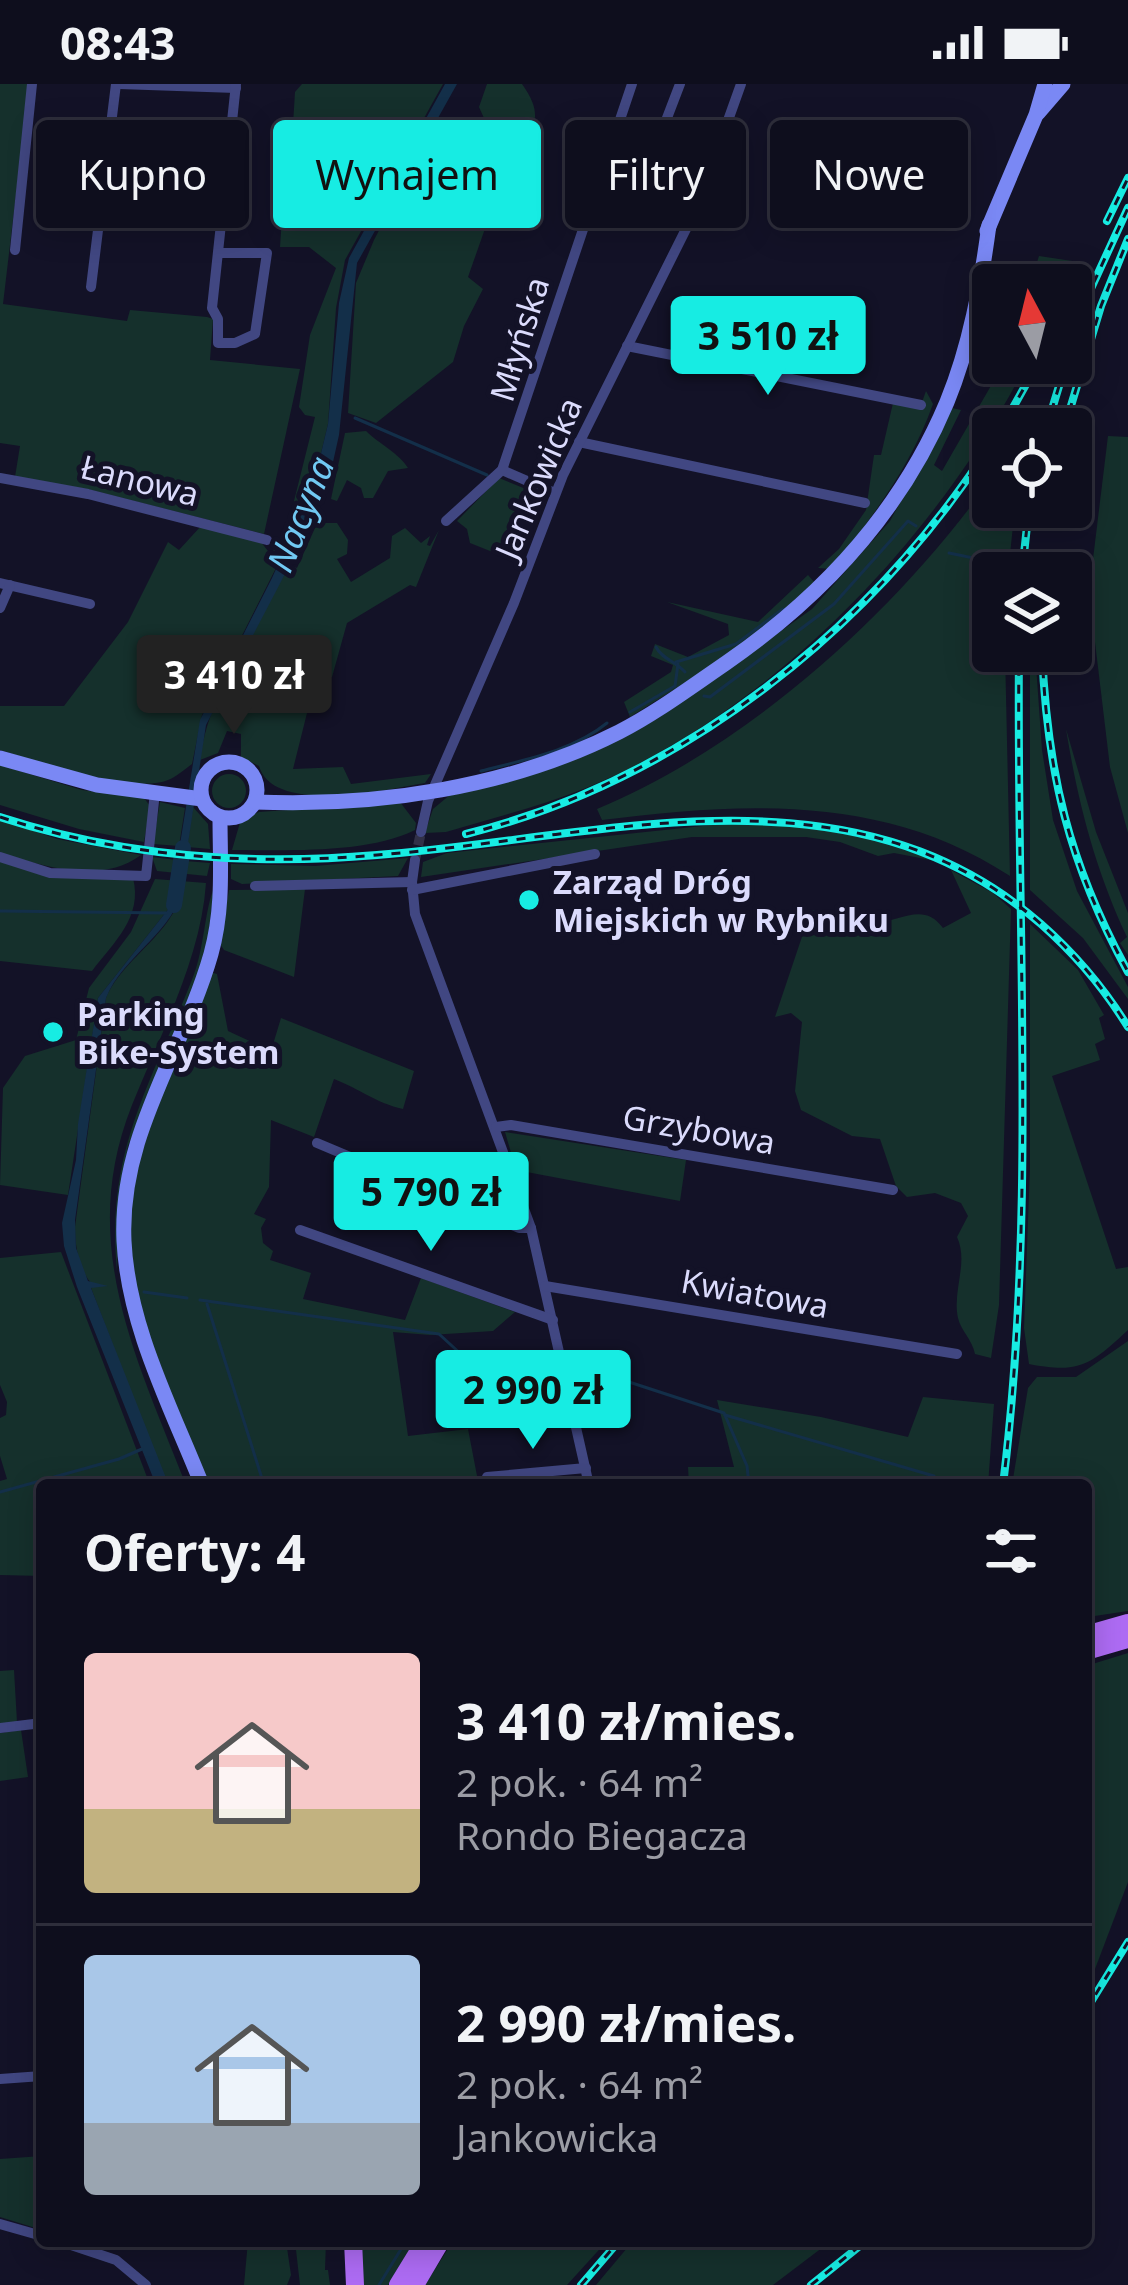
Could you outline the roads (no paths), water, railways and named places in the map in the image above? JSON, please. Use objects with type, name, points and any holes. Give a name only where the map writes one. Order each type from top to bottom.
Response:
[{"type":"main road","points":[[256,795],[299,802],[367,799],[528,768],[607,738],[652,713],[800,609],[875,527],[942,414],[964,353],[989,225],[1046,84]]},
{"type":"main road","points":[[1036,115],[1063,84]]},
{"type":"main road","points":[[0,758],[88,783],[202,791],[227,818],[211,953],[141,1124],[124,1210],[126,1269],[136,1313],[200,1479]]},
{"type":"main road","points":[[202,791],[212,767],[231,762],[247,768],[256,795],[246,813],[227,818]]},
{"type":"main road","points":[[1092,1633],[1128,1623]]},
{"type":"main road","points":[[1092,1649],[1128,1639]]},
{"type":"main road","points":[[353,2247],[355,2285]]},
{"type":"main road","points":[[398,2285],[421,2247]]},
{"type":"main road","points":[[415,2285],[437,2247]]},
{"type":"street","points":[[15,250],[32,84]]},
{"type":"street","points":[[91,287],[117,84],[236,86],[212,308],[218,319],[218,343],[236,343],[255,334],[267,253],[219,253]]},
{"type":"street","name":"Młyńska","points":[[446,521],[502,470],[632,84]]},
{"type":"street","points":[[666,120],[680,84]]},
{"type":"street","name":"Jankowicka","points":[[728,120],[741,84]]},
{"type":"street","name":"Jankowicka","points":[[421,832],[434,789],[514,603],[555,493],[687,228]]},
{"type":"street","points":[[628,346],[921,405]]},
{"type":"street","points":[[579,442],[865,503]]},
{"type":"street","points":[[502,470],[555,493]]},
{"type":"street","name":"Łanowa","points":[[0,478],[100,496],[267,540]]},
{"type":"street","points":[[0,608],[5,584],[90,604]]},
{"type":"street","points":[[0,857],[50,873],[146,876],[167,791]]},
{"type":"street","points":[[255,886],[412,886],[595,854]]},
{"type":"street","points":[[415,860],[412,886],[418,925],[531,1228],[588,1479]]},
{"type":"street","name":"Grzybowa","points":[[496,1127],[511,1125],[893,1190]]},
{"type":"street","points":[[317,1143],[519,1228],[531,1228]]},
{"type":"street","points":[[300,1230],[553,1320]]},
{"type":"street","name":"Kwiatowa","points":[[545,1286],[957,1354]]},
{"type":"street","points":[[487,1477],[586,1468]]},
{"type":"street","points":[[0,1728],[36,1724]]},
{"type":"street","points":[[0,2079],[36,2076]]},
{"type":"street","points":[[0,2224],[36,2234]]},
{"type":"street","points":[[81,2247],[116,2260],[146,2285]]},
{"type":"water","points":[[445,84],[457,84],[437,120],[425,120]]},
{"type":"water","points":[[366,228],[377,228],[357,263],[331,471],[308,530],[206,725],[184,870],[176,869],[200,720],[313,487],[328,424],[339,303],[349,258]]},
{"type":"water","points":[[176,883],[184,884],[170,916],[124,969],[106,998],[75,1220],[76,1248],[88,1281],[108,1286],[91,1288],[166,1479],[154,1479],[77,1287],[62,1223],[76,1160],[98,998],[170,907]]},
{"type":"waterway","points":[[355,418],[487,475]]},
{"type":"waterway","points":[[704,696],[710,697],[834,604],[908,521],[916,526]]},
{"type":"waterway","points":[[949,553],[972,558]]},
{"type":"waterway","points":[[676,662],[736,644],[783,609]]},
{"type":"waterway","points":[[656,647],[685,672]]},
{"type":"waterway","points":[[630,712],[675,686],[678,664]]},
{"type":"waterway","points":[[481,771],[563,748],[607,723]]},
{"type":"waterway","name":"Nacyna","points":[[174,905],[183,848]]},
{"type":"waterway","points":[[0,911],[166,913]]},
{"type":"waterway","points":[[144,1292],[187,1298]]},
{"type":"waterway","points":[[200,1300],[439,1334],[499,1389]]},
{"type":"waterway","points":[[207,1304],[262,1479]]},
{"type":"waterway","points":[[626,1381],[724,1413],[748,1479]]},
{"type":"waterway","points":[[725,1415],[934,1476]]},
{"type":"waterway","points":[[47,1479],[142,1449]]},
{"type":"waterway","points":[[0,1492],[36,1482]]},
{"type":"waterway","points":[[379,2285],[402,2247]]},
{"type":"tunnel","points":[[415,860],[421,832]]},
{"type":"railway","points":[[1107,221],[1128,178]]},
{"type":"railway","points":[[1092,286],[1128,208]]},
{"type":"railway","points":[[1070,408],[1101,306],[1128,239]]},
{"type":"railway","points":[[1013,408],[1026,384]]},
{"type":"railway","points":[[1052,408],[1060,384]]},
{"type":"railway","points":[[466,834],[546,809],[623,776],[696,735],[766,687],[891,574],[972,471]]},
{"type":"railway","points":[[1024,552],[1027,528]]},
{"type":"railway","points":[[1004,1479],[1022,1173],[1019,672]]},
{"type":"railway","points":[[1043,672],[1049,737],[1065,817],[1090,893],[1128,972]]},
{"type":"railway","points":[[0,817],[140,850],[281,859],[377,855],[636,826],[722,821],[806,825],[888,841],[967,873],[1054,935],[1099,985],[1128,1027]]},
{"type":"railway","points":[[1092,2000],[1128,1942]]},
{"type":"railway","points":[[581,2285],[614,2247]]},
{"type":"railway","points":[[811,2285],[858,2247]]},
{"type":"place","name":"Zarząd Dróg Miejskich w Rybniku","points":[[529,900]]},
{"type":"place","name":"Parking Bike-System","points":[[53,1032]]}]
